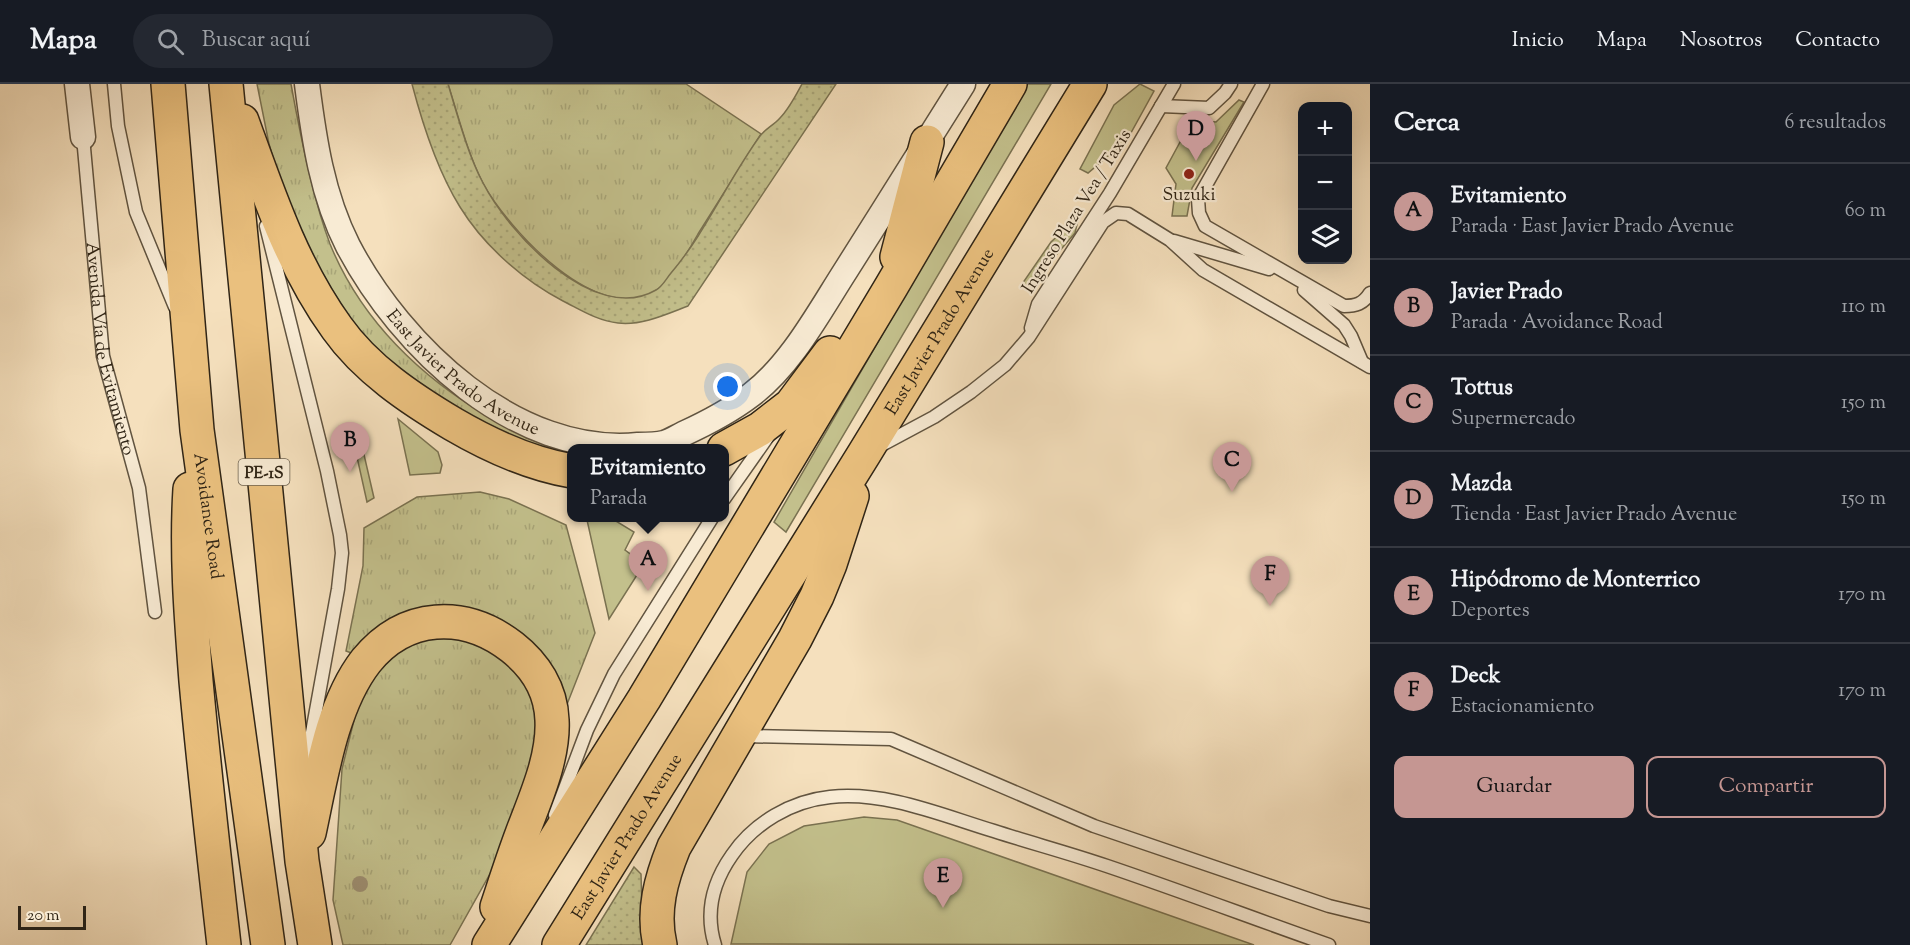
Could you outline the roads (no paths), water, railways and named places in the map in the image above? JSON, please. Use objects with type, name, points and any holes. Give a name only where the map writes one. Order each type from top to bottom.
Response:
[{"type":"highway","name":"Avoidance Road","points":[[168,84],[187,337],[197,430],[268,945]]},
{"type":"highway","points":[[227,84],[292,252],[316,298],[338,330],[354,348],[399,388],[429,410],[465,431],[525,458],[567,470]]},
{"type":"highway","name":"PE-1S","points":[[227,84],[302,861],[315,945]]},
{"type":"highway","points":[[487,945],[644,699],[1010,84]]},
{"type":"highway","name":"East Javier Prado Avenue","points":[[559,945],[864,454],[1090,84]]},
{"type":"highway","points":[[729,446],[760,429],[791,405],[845,334],[891,287],[900,242],[927,142]]},
{"type":"highway","points":[[197,430],[188,520],[188,570],[199,712],[224,945]]},
{"type":"highway","points":[[660,945],[656,918],[666,865],[674,847],[795,639],[817,596],[848,510],[864,454]]},
{"type":"highway","points":[[302,861],[333,732],[349,687],[367,660],[389,638],[416,626],[448,621],[482,628],[509,644],[533,668],[547,692],[552,722],[550,747],[543,773],[487,945]]},
{"type":"street","name":"Avenida Vía de Evitamiento","points":[[77,84],[83,137]]},
{"type":"street","name":"East Javier Prado Avenue","points":[[307,84],[319,162],[331,206],[369,282],[406,330],[436,362],[457,380],[503,412],[549,434],[587,444]]},
{"type":"street","name":"East Javier Prado Avenue","points":[[649,444],[664,443],[715,420],[753,394],[784,362],[814,320],[963,84]]},
{"type":"lane","points":[[114,84],[118,126],[136,212],[187,337]]},
{"type":"lane","points":[[227,84],[284,294],[327,471],[342,553],[338,589],[312,738],[302,861]]},
{"type":"lane","name":"Ingreso Plaza Vea / Taxis","points":[[1029,338],[1038,304],[1110,193],[1174,84]]},
{"type":"lane","points":[[1161,106],[1209,108],[1231,84]]},
{"type":"lane","points":[[1263,84],[1198,199],[1199,213],[1205,226],[1344,306],[1356,306],[1366,300],[1370,293]]},
{"type":"lane","name":"Avenida Vía de Evitamiento","points":[[83,137],[103,356],[139,488],[155,612]]},
{"type":"lane","points":[[864,454],[933,417],[971,392],[1005,365],[1029,338],[1103,222],[1116,213],[1128,214],[1170,240],[1203,270],[1366,364]]},
{"type":"lane","points":[[1170,240],[1286,274],[1344,325],[1366,364]]},
{"type":"lane","points":[[729,492],[791,405]]},
{"type":"lane","points":[[534,871],[587,730],[614,674],[709,522]]},
{"type":"lane","points":[[738,736],[891,739],[1094,826],[1329,906],[1370,916]]},
{"type":"lane","points":[[715,945],[710,931],[711,907],[719,873],[737,848],[763,823],[790,807],[830,797],[883,797],[1106,865],[1329,945]]},
{"type":"place","name":"Mazda","points":[[1196,161]]},
{"type":"place","name":"Suzuki","points":[[1189,174]]},
{"type":"place","name":"Javier Prado","points":[[350,472]]},
{"type":"place","name":"Tottus","points":[[1232,492]]},
{"type":"place","name":"Evitamiento","points":[[648,591]]},
{"type":"place","name":"Deck","points":[[1270,606]]},
{"type":"place","name":"Hipódromo de Monterrico","points":[[943,908]]}]
